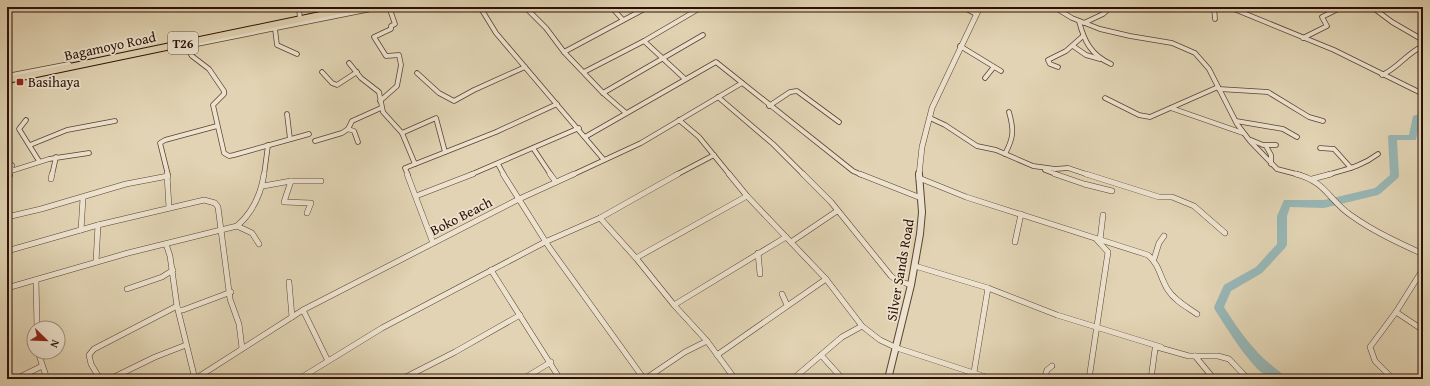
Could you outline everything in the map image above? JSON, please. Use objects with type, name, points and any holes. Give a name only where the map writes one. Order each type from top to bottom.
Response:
[{"type":"highway","name":"Bagamoyo Road","points":[[7,81],[70,66],[359,7]]},
{"type":"street","points":[[92,7],[97,9],[105,7]]},
{"type":"street","points":[[299,7],[300,20]]},
{"type":"street","points":[[7,81],[381,7]]},
{"type":"street","points":[[380,100],[394,91],[397,86],[401,64],[399,55],[386,56],[374,38],[376,35],[391,29],[391,26],[396,24],[389,7]]},
{"type":"street","points":[[480,7],[496,33],[604,160]]},
{"type":"street","points":[[525,7],[546,28],[564,52],[626,113]]},
{"type":"street","points":[[564,52],[648,7]]},
{"type":"street","points":[[584,72],[644,41],[702,7]]},
{"type":"street","points":[[963,7],[976,14]]},
{"type":"street","name":"Silver Sands Road","points":[[888,379],[897,348],[915,266],[922,212],[919,178],[922,147],[932,108],[960,46],[980,7]]},
{"type":"street","points":[[1054,7],[1079,21],[1101,30],[1176,44],[1187,48],[1203,60],[1243,133],[1271,164],[1277,168],[1297,173],[1319,183],[1345,211],[1353,217],[1392,240],[1423,254]]},
{"type":"street","points":[[1084,23],[1103,14],[1111,7]]},
{"type":"street","points":[[1214,7],[1215,20]]},
{"type":"street","points":[[1230,7],[1334,50],[1423,94]]},
{"type":"street","points":[[1303,38],[1327,26],[1322,17],[1342,7]]},
{"type":"street","points":[[1372,7],[1392,22],[1423,40]]},
{"type":"street","points":[[613,9],[623,20]]},
{"type":"street","points":[[1079,21],[1085,45],[1100,59]]},
{"type":"street","points":[[275,29],[277,45],[297,54]]},
{"type":"street","points":[[603,92],[704,35]]},
{"type":"street","points":[[1058,67],[1050,64],[1048,60],[1072,46],[1083,36]]},
{"type":"street","points":[[644,41],[685,79]]},
{"type":"street","points":[[186,46],[192,56],[209,68],[224,91],[224,94],[213,105],[224,153],[226,155],[234,155],[309,134]]},
{"type":"street","points":[[960,46],[981,58],[993,68],[1001,71]]},
{"type":"street","points":[[1072,46],[1090,57],[1100,59],[1111,64]]},
{"type":"street","points":[[1382,75],[1396,69],[1414,49],[1423,46]]},
{"type":"street","points":[[585,137],[712,62],[716,62],[769,106],[853,171],[921,198]]},
{"type":"street","points":[[349,63],[361,78],[379,92],[381,108],[387,118],[402,133],[415,164]]},
{"type":"street","points":[[7,76],[68,64],[70,66]]},
{"type":"street","points":[[417,73],[436,90],[447,98],[454,100],[525,67]]},
{"type":"street","points":[[985,78],[993,68]]},
{"type":"street","points":[[322,72],[332,83],[336,85],[357,72]]},
{"type":"street","name":"Boko Beach","points":[[195,379],[303,310],[517,200],[641,143],[742,83]]},
{"type":"street","points":[[1105,98],[1150,117],[1218,88],[1268,92],[1309,117],[1323,121]]},
{"type":"street","points":[[769,106],[790,92],[797,91],[839,122]]},
{"type":"street","points":[[718,97],[773,144],[831,202],[891,276],[896,280],[911,286]]},
{"type":"street","points":[[433,243],[416,196],[404,170],[406,167],[496,132],[557,104]]},
{"type":"street","points":[[315,141],[348,129],[352,121],[381,108]]},
{"type":"street","points":[[1171,108],[1243,133]]},
{"type":"street","points":[[1006,154],[1014,130],[1009,112]]},
{"type":"street","points":[[287,114],[290,139]]},
{"type":"street","points":[[402,133],[436,118],[445,152]]},
{"type":"street","points":[[930,118],[945,125],[977,146],[996,150],[1084,184],[1112,191]]},
{"type":"street","points":[[26,120],[22,123],[19,129],[39,161]]},
{"type":"street","points":[[679,120],[699,138],[747,196],[826,280],[862,326],[880,340],[897,348],[992,379]]},
{"type":"street","points":[[30,145],[67,130],[115,121]]},
{"type":"street","points":[[1236,121],[1283,129],[1297,137]]},
{"type":"street","points":[[169,208],[168,176],[160,144],[161,142],[217,126]]},
{"type":"street","points":[[416,196],[498,164],[578,128]]},
{"type":"street","points":[[348,129],[354,131],[358,142]]},
{"type":"street","points":[[1247,138],[1266,146],[1276,145]]},
{"type":"street","points":[[7,288],[96,262],[237,226],[244,220],[253,207],[263,186],[268,145]]},
{"type":"street","points":[[1266,146],[1272,155],[1271,164]]},
{"type":"street","points":[[534,148],[556,182]]},
{"type":"street","points":[[1320,148],[1334,149],[1351,168]]},
{"type":"street","points":[[11,171],[39,161],[56,157],[89,153]]},
{"type":"street","points":[[1312,179],[1366,163],[1378,154]]},
{"type":"street","points":[[299,379],[382,328],[545,242],[600,218],[690,166],[714,155]]},
{"type":"street","points":[[51,179],[56,157]]},
{"type":"street","points":[[7,162],[12,164],[7,185]]},
{"type":"street","points":[[498,164],[517,200],[545,242],[645,379],[684,352],[707,341]]},
{"type":"street","points":[[1037,167],[1055,169],[1068,168],[1159,197],[1172,197],[1194,206],[1225,233]]},
{"type":"street","points":[[7,217],[83,198],[126,184],[168,176]]},
{"type":"street","points":[[919,178],[966,198],[1131,249],[1154,259],[1169,292],[1197,314]]},
{"type":"street","points":[[263,186],[291,181],[321,181]]},
{"type":"street","points":[[291,181],[284,201],[311,203],[307,213]]},
{"type":"street","points":[[636,258],[747,196]]},
{"type":"street","points":[[81,230],[83,198]]},
{"type":"street","points":[[7,251],[98,225],[169,208],[204,200],[215,203],[218,207],[222,231],[230,299],[239,324],[242,348]]},
{"type":"street","points":[[791,242],[837,211]]},
{"type":"street","points":[[1015,242],[1021,214]]},
{"type":"street","points":[[1098,240],[1103,215]]},
{"type":"street","points":[[600,218],[636,258],[674,305],[707,341],[736,379]]},
{"type":"street","points":[[96,262],[98,225]]},
{"type":"street","points":[[237,226],[252,233],[259,244]]},
{"type":"street","points":[[674,305],[786,236]]},
{"type":"street","points":[[1154,259],[1160,242],[1164,236]]},
{"type":"street","points":[[1089,379],[1108,252],[1098,240]]},
{"type":"street","points":[[166,244],[178,308],[195,379]]},
{"type":"street","points":[[758,253],[760,274]]},
{"type":"street","points":[[915,266],[988,288],[1058,315],[1189,356],[1218,356],[1229,359],[1248,379]]},
{"type":"street","points":[[1393,379],[1378,365],[1371,354],[1370,347],[1396,312],[1423,269]]},
{"type":"street","points":[[127,289],[162,276],[172,270]]},
{"type":"street","points":[[491,270],[551,362],[560,379]]},
{"type":"street","points":[[36,280],[37,320]]},
{"type":"street","points":[[717,355],[743,338],[787,305],[826,280]]},
{"type":"street","points":[[289,282],[292,317]]},
{"type":"street","points":[[974,372],[988,288]]},
{"type":"street","points":[[100,379],[91,364],[89,355],[94,349],[127,331],[178,308],[183,310],[230,292]]},
{"type":"street","points":[[782,294],[787,305]]},
{"type":"street","points":[[303,310],[328,360]]},
{"type":"street","points":[[1396,312],[1423,330]]},
{"type":"street","points":[[402,379],[455,352],[520,315]]},
{"type":"street","points":[[793,379],[842,337],[862,326]]},
{"type":"street","points":[[110,379],[155,357],[186,345]]},
{"type":"street","points":[[1151,379],[1155,349],[1157,347],[1161,347]]},
{"type":"street","points":[[821,355],[839,375]]},
{"type":"street","points":[[1195,356],[1214,379]]},
{"type":"street","points":[[40,360],[47,379]]},
{"type":"street","points":[[523,379],[551,362]]},
{"type":"street","points":[[16,379],[42,366]]},
{"type":"street","points":[[1044,379],[1047,370],[1052,366]]},
{"type":"waterway","points":[[1280,379],[1260,363],[1245,347],[1219,307],[1227,288],[1259,270],[1282,245],[1282,216],[1287,203],[1324,204],[1378,191],[1395,176],[1392,137],[1413,138],[1416,118],[1423,116]]},
{"type":"place","name":"Basihaya","points":[[20,82]]}]
